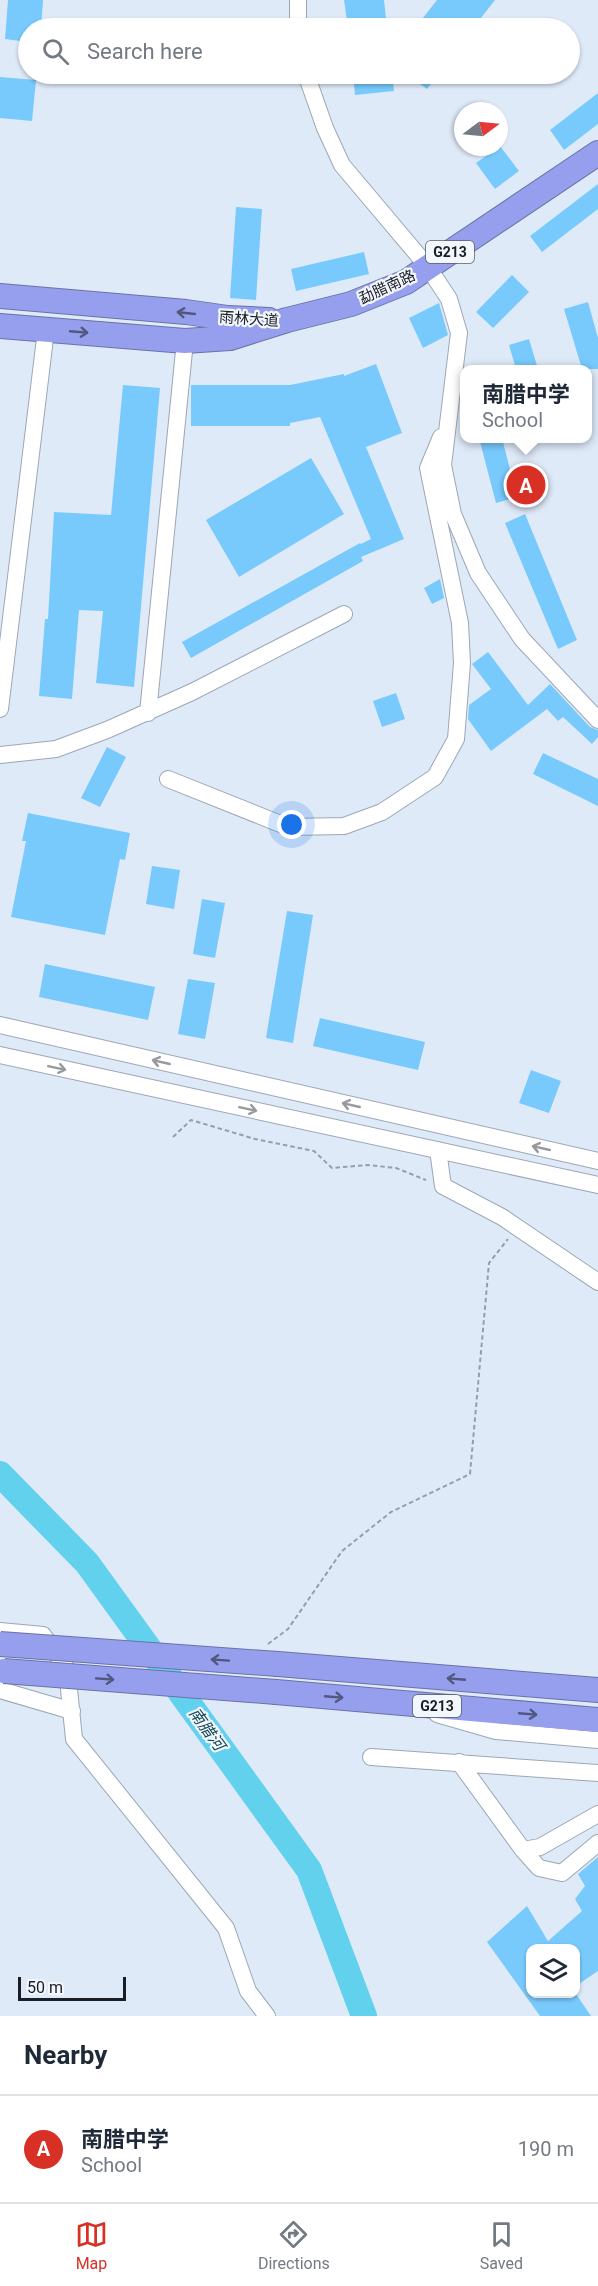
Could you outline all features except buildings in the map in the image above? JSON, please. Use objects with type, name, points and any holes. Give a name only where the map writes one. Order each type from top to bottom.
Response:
[{"type":"highway","name":"勐腊南路","points":[[286,320],[351,304],[406,282],[598,153]]},
{"type":"highway","name":"雨林大道","points":[[0,296],[186,312],[228,318],[286,320]]},
{"type":"highway","name":"雨林大道","points":[[0,326],[185,341],[230,338],[286,320]]},
{"type":"highway","name":"G213","points":[[0,1644],[271,1656],[598,1690]]},
{"type":"highway","name":"G213","points":[[2,1677],[276,1692],[598,1720]]},
{"type":"street","points":[[298,0],[298,18]]},
{"type":"street","points":[[310,84],[325,128],[342,165],[428,267],[449,298],[459,333],[443,465],[453,514],[478,573],[522,639],[598,720]]},
{"type":"street","points":[[0,708],[46,330]]},
{"type":"street","points":[[148,713],[185,341]]},
{"type":"street","points":[[168,779],[288,826],[344,826],[382,812],[435,777],[456,739],[462,663],[460,623],[428,468],[450,413]]},
{"type":"street","points":[[0,755],[56,749],[148,713],[344,614]]},
{"type":"street","points":[[0,1025],[598,1161]]},
{"type":"street","points":[[0,1055],[598,1185]]},
{"type":"street","points":[[438,1150],[443,1186],[502,1217],[598,1282]]},
{"type":"street","points":[[574,1179],[579,1156]]},
{"type":"street","points":[[0,1631],[43,1635],[67,1669],[74,1739],[226,1928],[248,1991],[267,2016]]},
{"type":"street","points":[[2,1677],[72,1711]]},
{"type":"street","points":[[399,1703],[496,1731],[598,1740]]},
{"type":"street","points":[[370,1757],[598,1773]]},
{"type":"street","points":[[459,1762],[523,1850],[539,1868],[562,1873],[598,1843]]},
{"type":"street","points":[[523,1850],[540,1847],[598,1814]]},
{"type":"path","points":[[173,1137],[191,1120],[255,1139],[314,1151],[332,1168],[367,1165],[396,1168],[443,1186]]},
{"type":"path","points":[[271,1656],[342,1551],[392,1512],[470,1474],[489,1263],[518,1227]]},
{"type":"waterway","name":"南腊河","points":[[0,1474],[87,1563],[309,1870],[364,2016]]},
{"type":"place","name":"南腊中学","points":[[526,485]]}]
